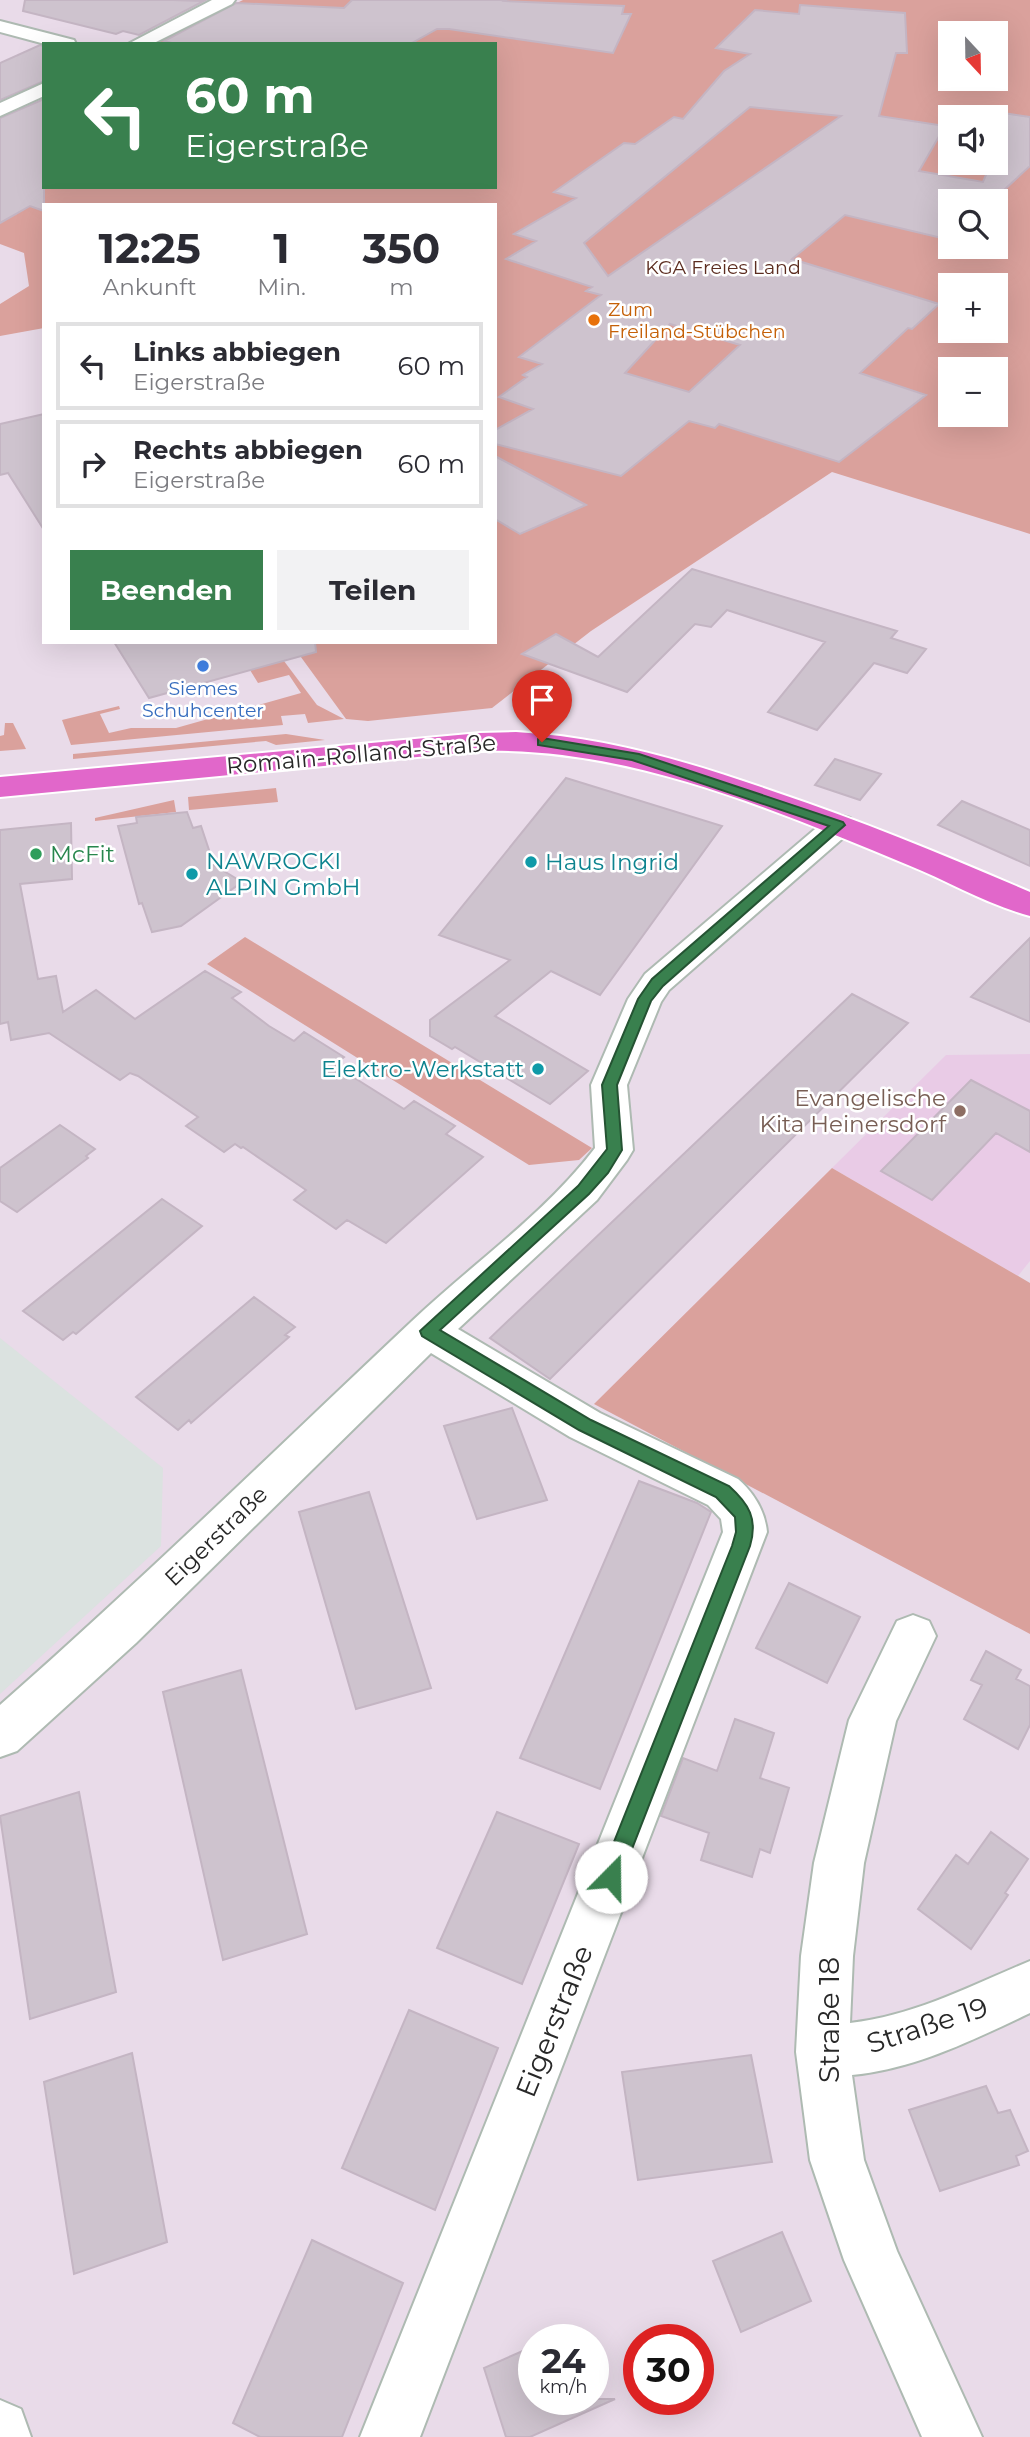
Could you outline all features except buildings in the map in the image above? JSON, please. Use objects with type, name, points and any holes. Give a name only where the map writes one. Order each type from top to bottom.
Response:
[{"type":"main road","name":"Romain-Rolland-Straße","points":[[0,787],[453,745],[527,741],[593,748],[634,757],[839,825],[1030,905]]},
{"type":"street","points":[[141,42],[226,0]]},
{"type":"street","points":[[0,26],[60,42]]},
{"type":"street","points":[[0,110],[42,90]]},
{"type":"street","name":"Eigerstraße","points":[[0,1735],[120,1628],[428,1331],[584,1190],[614,1150],[609,1085],[645,999],[657,982],[839,825]]},
{"type":"street","name":"Eigerstraße","points":[[390,2437],[745,1532],[744,1516],[737,1504],[723,1492],[585,1425],[428,1331]]},
{"type":"street","name":"Straße 18","points":[[914,1636],[873,1720],[841,1850],[827,1956],[822,2052],[837,2160],[872,2260],[952,2437]]},
{"type":"street","name":"Straße 19","points":[[822,2052],[880,2046],[941,2027],[1030,1987]]},
{"type":"shaded area","name":"Evangelische Kita Heinersdorf","points":[[1030,1054],[1030,1261],[1018,1276],[832,1168],[946,1055]]},
{"type":"shaded area","points":[[0,1338],[163,1468],[161,1546],[0,1694]]},
{"type":"green space","name":"KGA Freies Land","points":[[243,0],[1030,0],[1030,534],[832,472],[591,631],[492,708],[368,721],[346,719],[291,644],[497,644],[497,203],[42,203],[42,328],[0,336],[0,304],[29,286],[24,253],[0,244],[0,122],[42,184],[42,189],[497,189],[497,42],[159,42]]},
{"type":"green space","points":[[284,661],[317,705],[344,719],[308,723],[305,714],[281,716],[283,725],[71,745],[62,720],[119,706],[120,709],[100,714],[109,733],[131,728],[176,728],[301,693],[289,675],[258,683],[250,670]]},
{"type":"green space","points":[[5,723],[13,723],[26,749],[0,751],[0,736],[4,735]]},
{"type":"green space","points":[[286,734],[325,740],[276,745],[266,741],[73,759],[73,754]]},
{"type":"green space","points":[[276,788],[278,802],[189,810],[188,797]]},
{"type":"green space","points":[[174,800],[176,812],[95,821],[95,818]]},
{"type":"green space","points":[[245,937],[592,1148],[579,1160],[529,1165],[207,964]]},
{"type":"green space","points":[[832,1168],[1030,1283],[1030,1634],[594,1404]]},
{"type":"place","name":"Zum Freiland-Stübchen","points":[[594,320]]},
{"type":"place","name":"Siemes Schuhcenter","points":[[203,666]]},
{"type":"place","name":"McFit","points":[[36,854]]},
{"type":"place","name":"Haus Ingrid","points":[[531,862]]},
{"type":"place","name":"NAWROCKI ALPIN GmbH","points":[[192,874]]},
{"type":"place","name":"Elektro-Werkstatt","points":[[538,1069]]},
{"type":"place","name":"Evangelische Kita Heinersdorf","points":[[960,1111]]},
{"type":"route","points":[[542,742],[593,748],[657,763],[839,825],[657,982],[645,999],[609,1085],[615,1135],[614,1150],[602,1169],[584,1190],[428,1331],[585,1425],[723,1492],[737,1504],[744,1516],[745,1532],[741,1546],[611,1877]]}]
